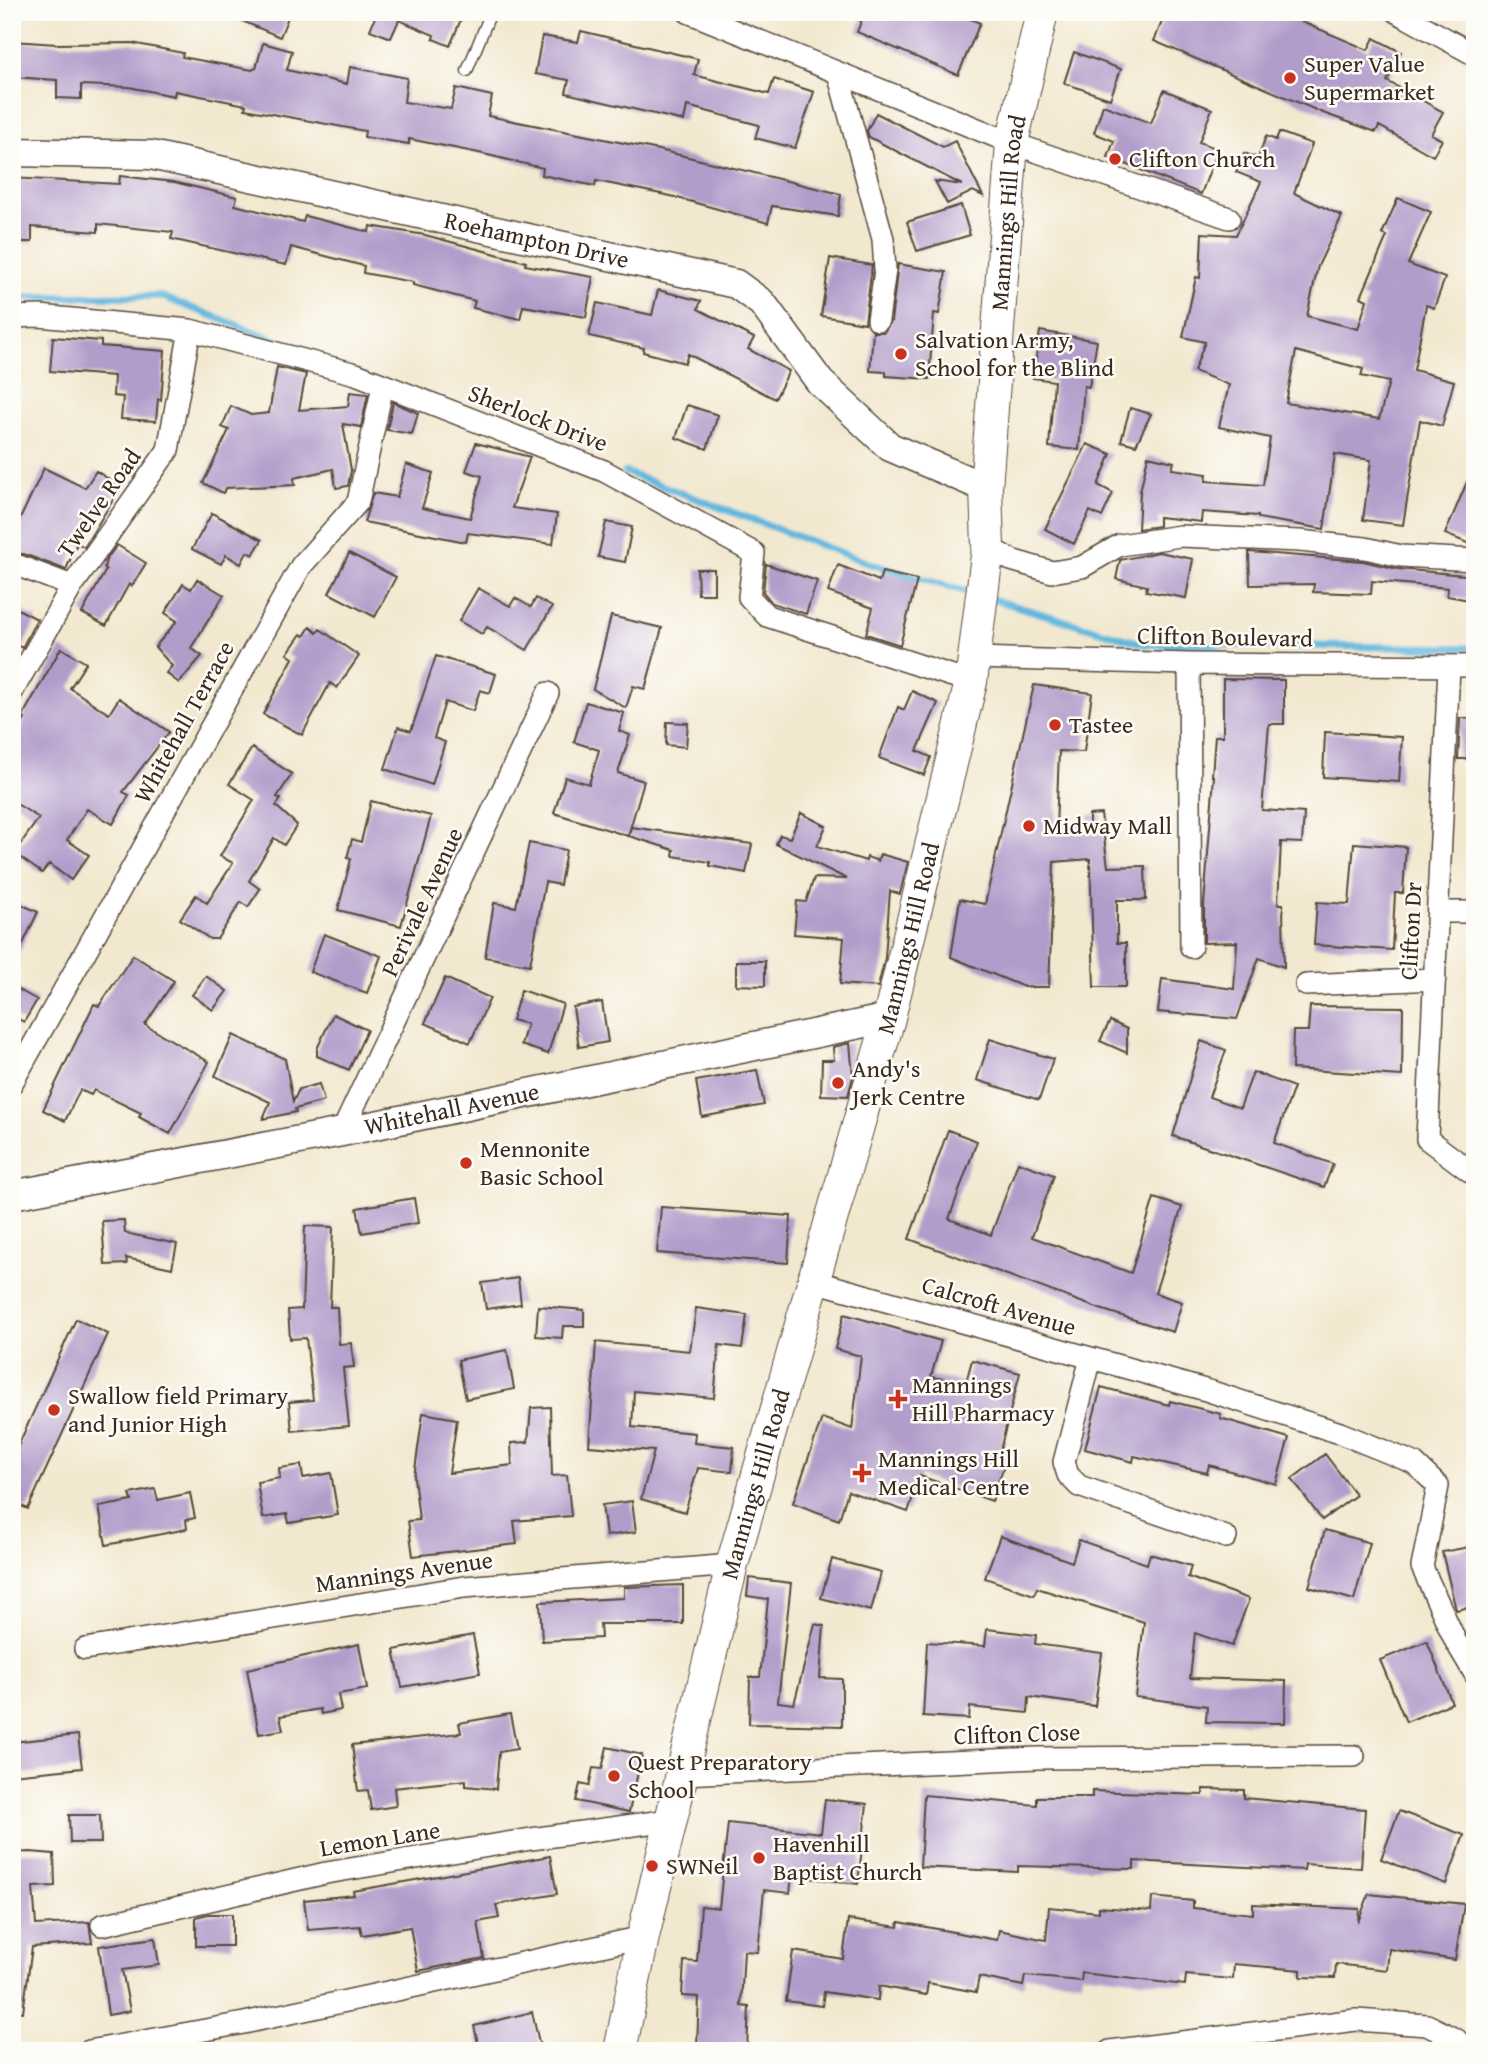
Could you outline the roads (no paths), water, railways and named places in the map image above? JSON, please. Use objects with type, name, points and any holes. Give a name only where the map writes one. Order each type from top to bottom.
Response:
[{"type":"main road","name":"Mannings Hill Road","points":[[620,2051],[643,1937],[732,1565],[889,1018],[974,659],[988,547],[986,488],[1012,143],[1042,12]]},
{"type":"street","points":[[688,12],[1012,143],[1229,218]]},
{"type":"street","points":[[1397,12],[1475,55]]},
{"type":"street","points":[[838,73],[883,239],[885,270],[878,320]]},
{"type":"street","name":"Roehampton Drive","points":[[12,152],[151,155],[736,284],[762,303],[820,382],[890,447],[986,488]]},
{"type":"street","name":"Sherlock Drive","points":[[12,317],[39,316],[190,330],[356,374],[604,471],[754,553],[749,597],[767,616],[974,659]]},
{"type":"street","name":"Twelve Road","points":[[12,692],[72,586],[168,450],[190,330]]},
{"type":"street","name":"Whitehall Terrace","points":[[12,1083],[301,566],[358,502],[383,385]]},
{"type":"street","points":[[988,547],[1011,560],[1052,572],[1082,567],[1120,545],[1180,536],[1300,541],[1365,548],[1401,556],[1475,560]]},
{"type":"street","points":[[12,566],[19,566],[72,586]]},
{"type":"street","name":"Clifton Boulevard","points":[[974,659],[1475,666]]},
{"type":"street","points":[[1189,664],[1191,947]]},
{"type":"street","name":"Clifton Dr","points":[[1449,666],[1427,1139],[1475,1175]]},
{"type":"street","name":"Perivale Avenue","points":[[342,1132],[548,693]]},
{"type":"street","points":[[1438,912],[1475,912]]},
{"type":"street","points":[[1306,985],[1435,979]]},
{"type":"street","name":"Whitehall Avenue","points":[[12,1195],[342,1132],[889,1018]]},
{"type":"street","name":"Calcroft Avenue","points":[[814,1281],[1091,1359],[1064,1462],[1068,1475],[1079,1486],[1226,1537]]},
{"type":"street","points":[[1091,1359],[1209,1391],[1340,1433],[1414,1462],[1438,1486],[1422,1567],[1456,1642],[1475,1674]]},
{"type":"street","name":"Mannings Avenue","points":[[85,1649],[464,1587],[732,1565]]},
{"type":"street","name":"Clifton Close","points":[[682,1773],[1038,1758],[1354,1756]]},
{"type":"street","name":"Lemon Lane","points":[[102,1925],[326,1873],[531,1839],[670,1820]]},
{"type":"street","points":[[89,2051],[244,2023],[643,1937]]},
{"type":"street","points":[[1110,2051],[1356,2020],[1427,2025],[1457,2040],[1467,2051]]},
{"type":"lane","points":[[467,71],[491,12]]},
{"type":"waterway","points":[[12,297],[160,296],[300,349]]},
{"type":"waterway","points":[[625,472],[871,564],[974,594]]},
{"type":"waterway","points":[[988,598],[1144,644],[1475,648]]},
{"type":"place","name":"Super Value Supermarket","points":[[1290,78]]},
{"type":"place","name":"Clifton Church","points":[[1115,159]]},
{"type":"place","name":"Salvation Army, School for the Blind","points":[[901,354]]},
{"type":"place","name":"Tastee","points":[[1055,725]]},
{"type":"place","name":"Midway Mall","points":[[1029,826]]},
{"type":"place","name":"Andy's Jerk Centre","points":[[838,1083]]},
{"type":"place","name":"Mennonite Basic School","points":[[466,1163]]},
{"type":"place","name":"Mannings Hill Pharmacy","points":[[898,1399]]},
{"type":"place","name":"Swallow field Primary and Junior High","points":[[54,1410]]},
{"type":"place","name":"Mannings Hill Medical Centre","points":[[862,1473]]},
{"type":"place","name":"Quest Preparatory School","points":[[614,1776]]},
{"type":"place","name":"Havenhill Baptist Church","points":[[759,1858]]},
{"type":"place","name":"SWNeil","points":[[652,1866]]}]
